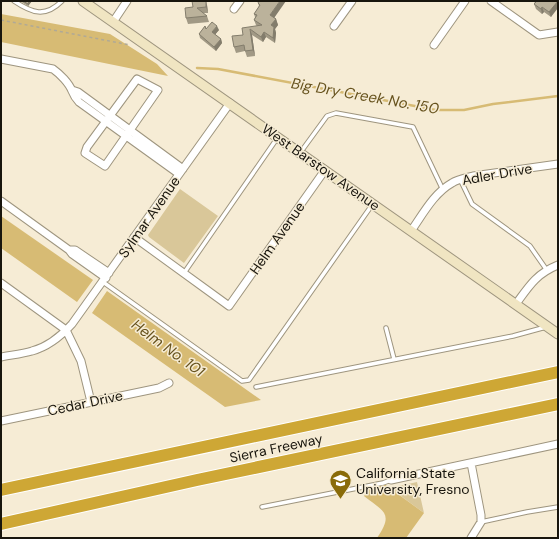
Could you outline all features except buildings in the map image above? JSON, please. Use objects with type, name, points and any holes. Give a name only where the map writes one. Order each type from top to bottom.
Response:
[{"type":"highway","name":"Sierra Freeway","points":[[1,490],[558,372]]},
{"type":"highway","name":"Sierra Freeway","points":[[1,524],[197,480],[558,404]]},
{"type":"highway","points":[[1,527],[34,517]]},
{"type":"main road","name":"West Barstow Avenue","points":[[83,1],[412,230],[558,334]]},
{"type":"street","points":[[113,22],[127,1]]},
{"type":"street","points":[[234,9],[240,1]]},
{"type":"street","points":[[334,26],[352,1]]},
{"type":"street","points":[[434,45],[465,1]]},
{"type":"street","points":[[491,1],[539,35],[558,32]]},
{"type":"street","points":[[1,59],[53,70],[58,73],[72,90],[74,96],[79,102],[108,119],[181,171]]},
{"type":"street","points":[[137,79],[158,90],[127,133],[104,166],[85,153],[87,147],[137,79]]},
{"type":"street","name":"Sylmar Avenue","points":[[1,358],[33,351],[50,342],[66,330],[78,318],[230,103]]},
{"type":"street","name":"Adler Drive","points":[[412,230],[430,203],[451,183],[473,176],[558,164]]},
{"type":"street","name":"Helm Avenue","points":[[184,273],[229,306],[325,170]]},
{"type":"street","points":[[1,201],[106,278]]},
{"type":"street","points":[[134,237],[184,273]]},
{"type":"street","points":[[516,304],[537,276],[558,264]]},
{"type":"street","points":[[1,283],[66,330],[81,361],[91,402]]},
{"type":"street","name":"Cedar Drive","points":[[1,421],[158,388],[169,383]]},
{"type":"street","points":[[391,480],[558,444]]},
{"type":"street","points":[[471,463],[480,507],[481,522],[471,538]]},
{"type":"lane","points":[[14,1],[26,10],[44,12],[55,8],[62,1]]},
{"type":"lane","points":[[300,153],[327,116],[336,113],[413,127],[443,190]]},
{"type":"lane","points":[[184,273],[278,137]]},
{"type":"lane","points":[[460,179],[472,204],[530,246],[546,270]]},
{"type":"lane","points":[[106,278],[242,381],[249,380],[373,204]]},
{"type":"lane","points":[[256,387],[513,336],[547,326]]},
{"type":"lane","points":[[386,328],[394,359]]},
{"type":"lane","points":[[262,507],[383,483],[391,480]]},
{"type":"lane","points":[[481,522],[558,507]]},
{"type":"path","points":[[1,20],[130,45]]},
{"type":"shaded area","points":[[180,189],[218,216],[184,263],[148,235]]},
{"type":"shaded area","points":[[417,482],[424,513],[390,488]]},
{"type":"water","points":[[1,14],[110,34],[157,64],[168,76],[1,42]]},
{"type":"water","points":[[1,216],[93,280],[77,302],[1,248]]},
{"type":"water","name":"Helm No. 101","points":[[107,291],[261,400],[225,407],[92,313]]},
{"type":"water","points":[[380,481],[424,513],[406,538],[377,538],[382,530],[386,518],[377,506],[364,496],[375,482]]},
{"type":"waterway","name":"Big Dry Creek No. 150","points":[[197,68],[218,69],[436,110],[464,110],[493,104],[558,96]]},
{"type":"place","name":"California State University, Fresno","points":[[340,500]]}]
